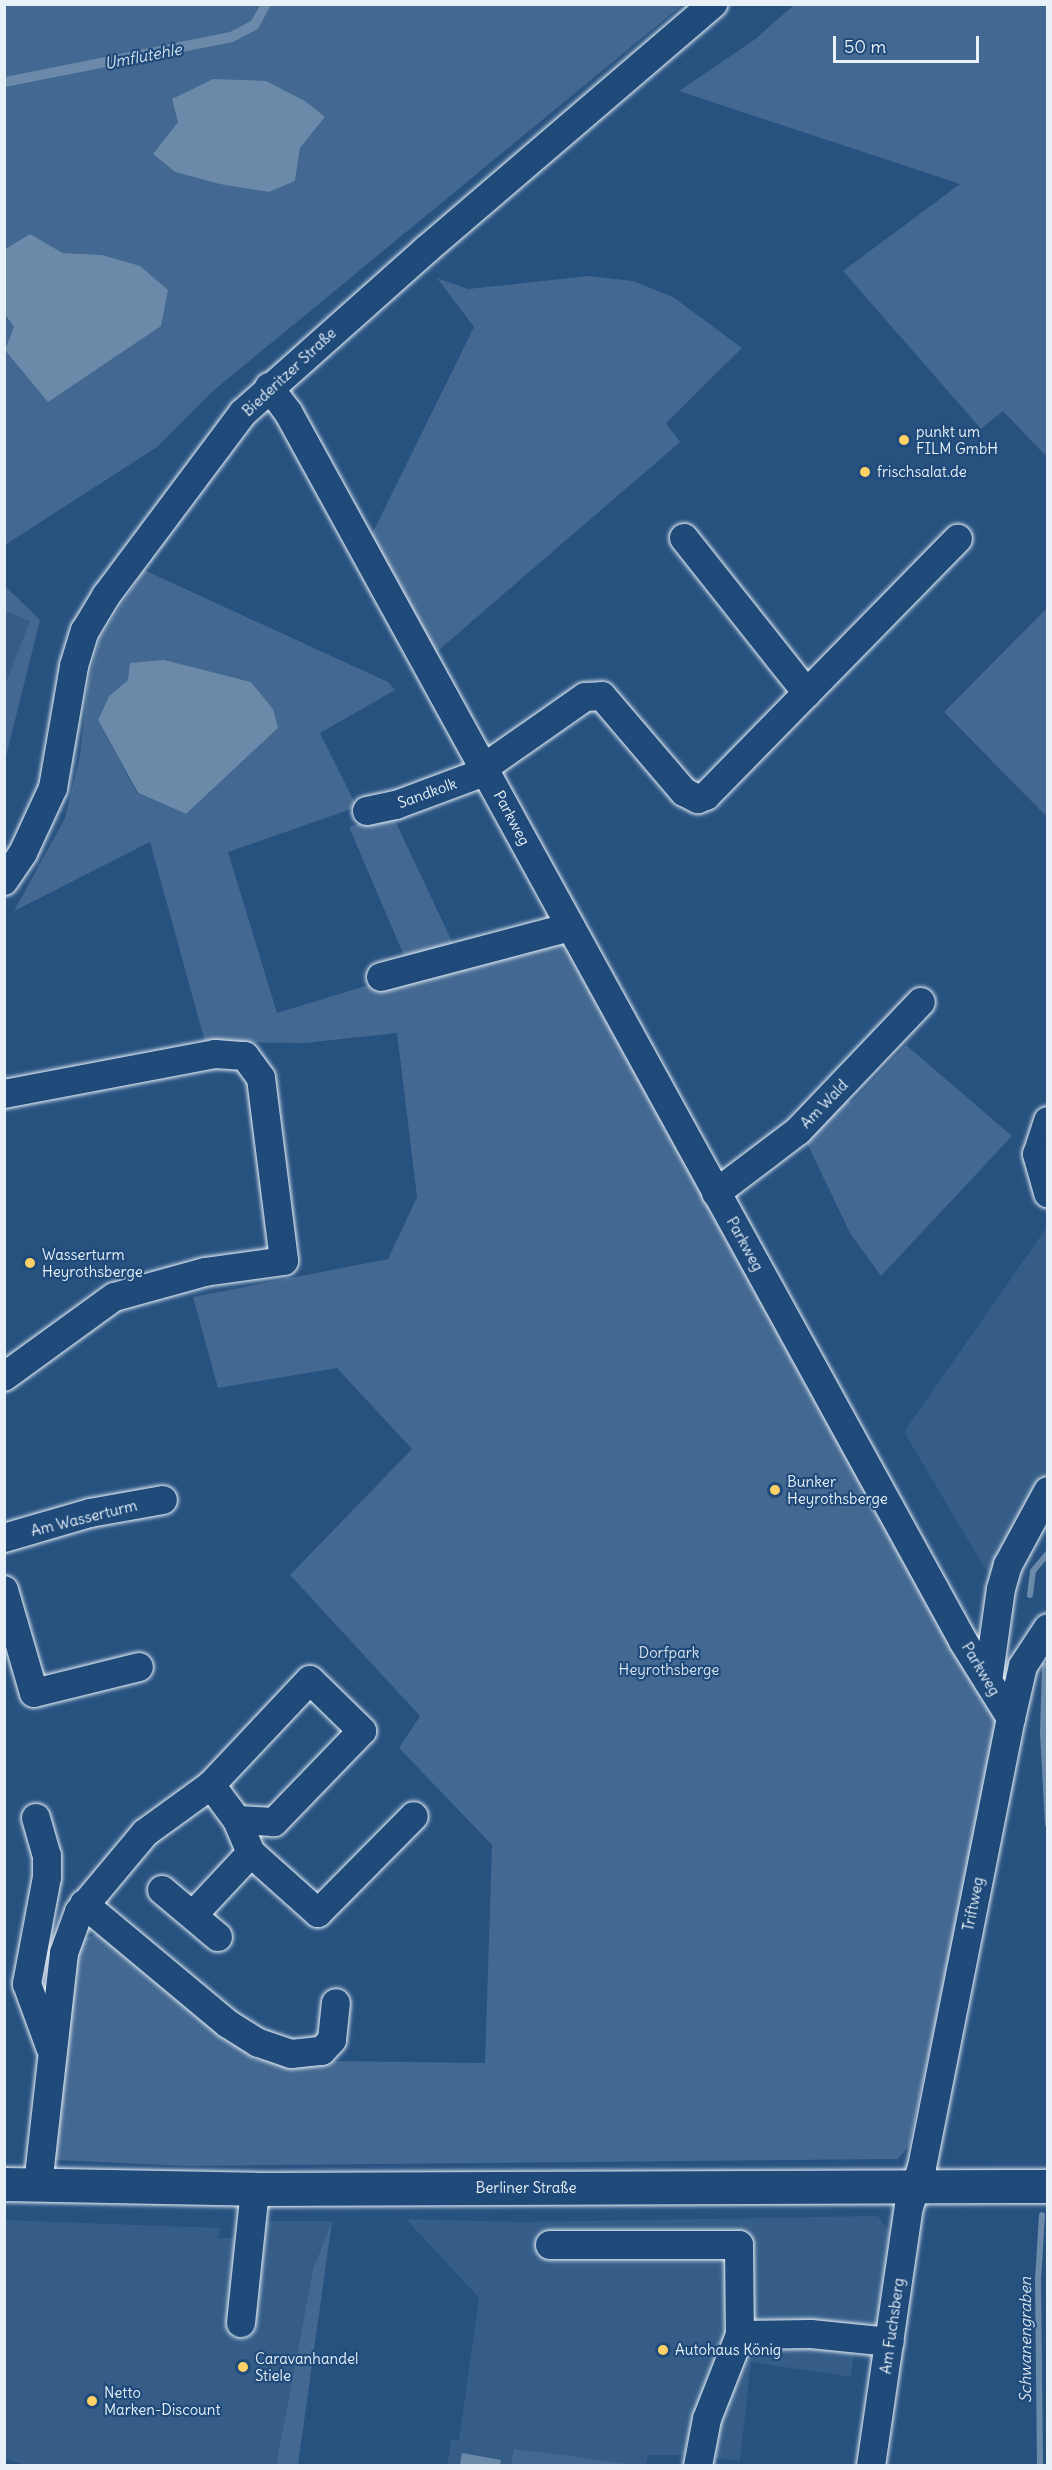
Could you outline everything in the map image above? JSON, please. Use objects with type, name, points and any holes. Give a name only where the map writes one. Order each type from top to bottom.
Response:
[{"type":"main road","name":"Berliner Straße","points":[[4,2184],[255,2189],[1047,2186]]},
{"type":"street","name":"Biederitzer Straße","points":[[4,881],[29,843],[53,788],[76,656],[85,631],[106,596],[229,431],[269,387],[713,4]]},
{"type":"street","name":"Parkweg","points":[[269,387],[292,419],[486,769],[716,1193],[988,1681],[1011,1718]]},
{"type":"street","points":[[684,538],[807,693]]},
{"type":"street","points":[[486,769],[585,697],[602,696],[684,792],[698,799],[717,787],[958,539]]},
{"type":"street","name":"Sandkolk","points":[[367,811],[396,805],[486,769]]},
{"type":"street","points":[[381,976],[570,927]]},
{"type":"street","name":"Am Wald","points":[[716,1193],[798,1131],[921,1002]]},
{"type":"street","points":[[4,1094],[215,1054],[245,1056],[261,1078],[284,1261],[205,1272],[114,1297],[4,1377]]},
{"type":"street","points":[[1047,1121],[1037,1155],[1047,1193]]},
{"type":"street","points":[[988,1681],[1000,1589],[1018,1541],[1047,1491]]},
{"type":"street","name":"Am Wasserturm","points":[[4,1538],[90,1513],[163,1500]]},
{"type":"street","points":[[4,1590],[34,1693],[139,1667]]},
{"type":"street","name":"Triftweg","points":[[915,2187],[1023,1666],[1047,1628]]},
{"type":"street","points":[[38,2185],[64,1953],[84,1904],[146,1833],[211,1785],[310,1680],[362,1731],[274,1822],[237,1820]]},
{"type":"street","points":[[211,1785],[237,1820],[251,1852],[318,1913],[414,1816]]},
{"type":"street","points":[[36,1818],[47,1856],[47,1877],[27,1984],[52,2052]]},
{"type":"street","points":[[194,1914],[251,1852]]},
{"type":"street","points":[[162,1890],[194,1914],[218,1937]]},
{"type":"street","points":[[84,1904],[228,2024],[259,2043],[291,2054],[322,2052],[332,2040],[336,2003]]},
{"type":"street","name":"Am Fuchsberg","points":[[871,2466],[909,2207],[915,2187]]},
{"type":"street","points":[[241,2323],[255,2189]]},
{"type":"street","points":[[550,2245],[739,2245],[740,2335],[707,2419],[698,2466]]},
{"type":"street","points":[[740,2335],[811,2334],[890,2342]]},
{"type":"shaded area","points":[[5,586],[40,620],[5,760]]},
{"type":"shaded area","points":[[1047,1227],[1047,1473],[992,1580],[904,1432]]},
{"type":"shaded area","name":"Autohaus König","points":[[878,2216],[889,2231],[890,2241],[877,2323],[857,2325],[851,2377],[751,2362],[740,2461],[689,2455],[648,2455],[646,2465],[633,2466],[514,2449],[511,2465],[447,2466],[451,2440],[459,2440],[479,2298],[406,2219],[517,2222]]},
{"type":"shaded area","points":[[4,2220],[220,2228],[218,2238],[242,2238],[261,2221],[332,2221],[313,2269],[276,2465],[30,2466],[5,2459]]},
{"type":"green space","points":[[795,4],[1047,5],[1047,457],[1003,411],[981,429],[843,271],[960,184],[679,91],[754,40]]},
{"type":"green space","points":[[5,5],[260,5],[251,21],[258,28],[271,5],[682,5],[213,391],[157,447],[5,545],[4,315],[14,327],[48,401],[160,326],[102,255],[63,253],[30,234],[5,249]],"holes":[[[325,117],[300,148],[295,181],[269,192],[175,172],[153,154],[178,122]]]},
{"type":"green space","points":[[588,276],[633,281],[673,297],[742,348],[666,423],[680,442],[433,655],[371,536],[474,327],[437,278],[468,289]]},
{"type":"green space","name":"Dorfpark Heyrothsberge","points":[[144,570],[388,682],[395,690],[320,733],[357,807],[228,852],[277,1013],[411,972],[349,827],[391,812],[456,950],[551,922],[999,1722],[909,2146],[898,2159],[188,2166],[55,2160],[73,1950],[82,1939],[95,1935],[111,1939],[255,2060],[485,2063],[492,1845],[399,1748],[420,1716],[290,1575],[412,1449],[337,1368],[218,1388],[193,1297],[388,1259],[417,1197],[397,1033],[304,1043],[205,1042],[150,842],[14,911],[65,818],[80,756],[88,683],[100,638]],"holes":[[[209,672],[251,682],[278,728],[186,814],[137,793],[98,720],[109,696],[128,680]]]},
{"type":"green space","points":[[5,586],[40,620],[5,760],[5,685],[30,621],[8,612],[5,618]]},
{"type":"green space","points":[[1047,608],[1047,817],[944,712]]},
{"type":"green space","points":[[906,1045],[1012,1136],[881,1276],[850,1233],[804,1137],[843,1095],[851,1103]]},
{"type":"green space","points":[[332,2221],[298,2465],[276,2465],[313,2269]]},
{"type":"green space","points":[[514,2449],[570,2456],[633,2465],[511,2465]]},
{"type":"water","name":"Umflutehle","points":[[260,5],[271,5],[258,29],[233,42],[5,87],[5,77],[230,32],[251,21]]},
{"type":"water","points":[[213,79],[266,81],[305,101],[325,117],[300,148],[295,181],[269,192],[220,184],[175,172],[153,154],[178,122],[172,99]]},
{"type":"water","points":[[30,234],[63,253],[102,255],[140,266],[168,290],[161,326],[48,402],[5,350],[14,327],[5,315],[5,249]]},
{"type":"water","points":[[164,660],[251,682],[273,709],[278,728],[186,814],[138,793],[98,720],[109,696],[128,680],[130,663]]},
{"type":"water","points":[[462,2453],[501,2460],[500,2465],[460,2465]]},
{"type":"waterway","name":"Schwanengraben","points":[[1030,1595],[1033,1571],[1048,1553]]},
{"type":"waterway","name":"Schwanengraben","points":[[1045,1666],[1043,1732],[1048,1824]]},
{"type":"waterway","name":"Schwanengraben","points":[[1040,2466],[1038,2280],[1042,2215]]},
{"type":"place","name":"punkt um FILM GmbH","points":[[904,440]]},
{"type":"place","name":"frischsalat.de","points":[[865,472]]},
{"type":"place","name":"Wasserturm Heyrothsberge","points":[[30,1263]]},
{"type":"place","name":"Bunker Heyrothsberge","points":[[775,1490]]},
{"type":"place","name":"Autohaus König","points":[[663,2350]]},
{"type":"place","name":"Caravanhandel Stiele","points":[[243,2367]]},
{"type":"place","name":"Netto Marken-Discount","points":[[92,2401]]}]
